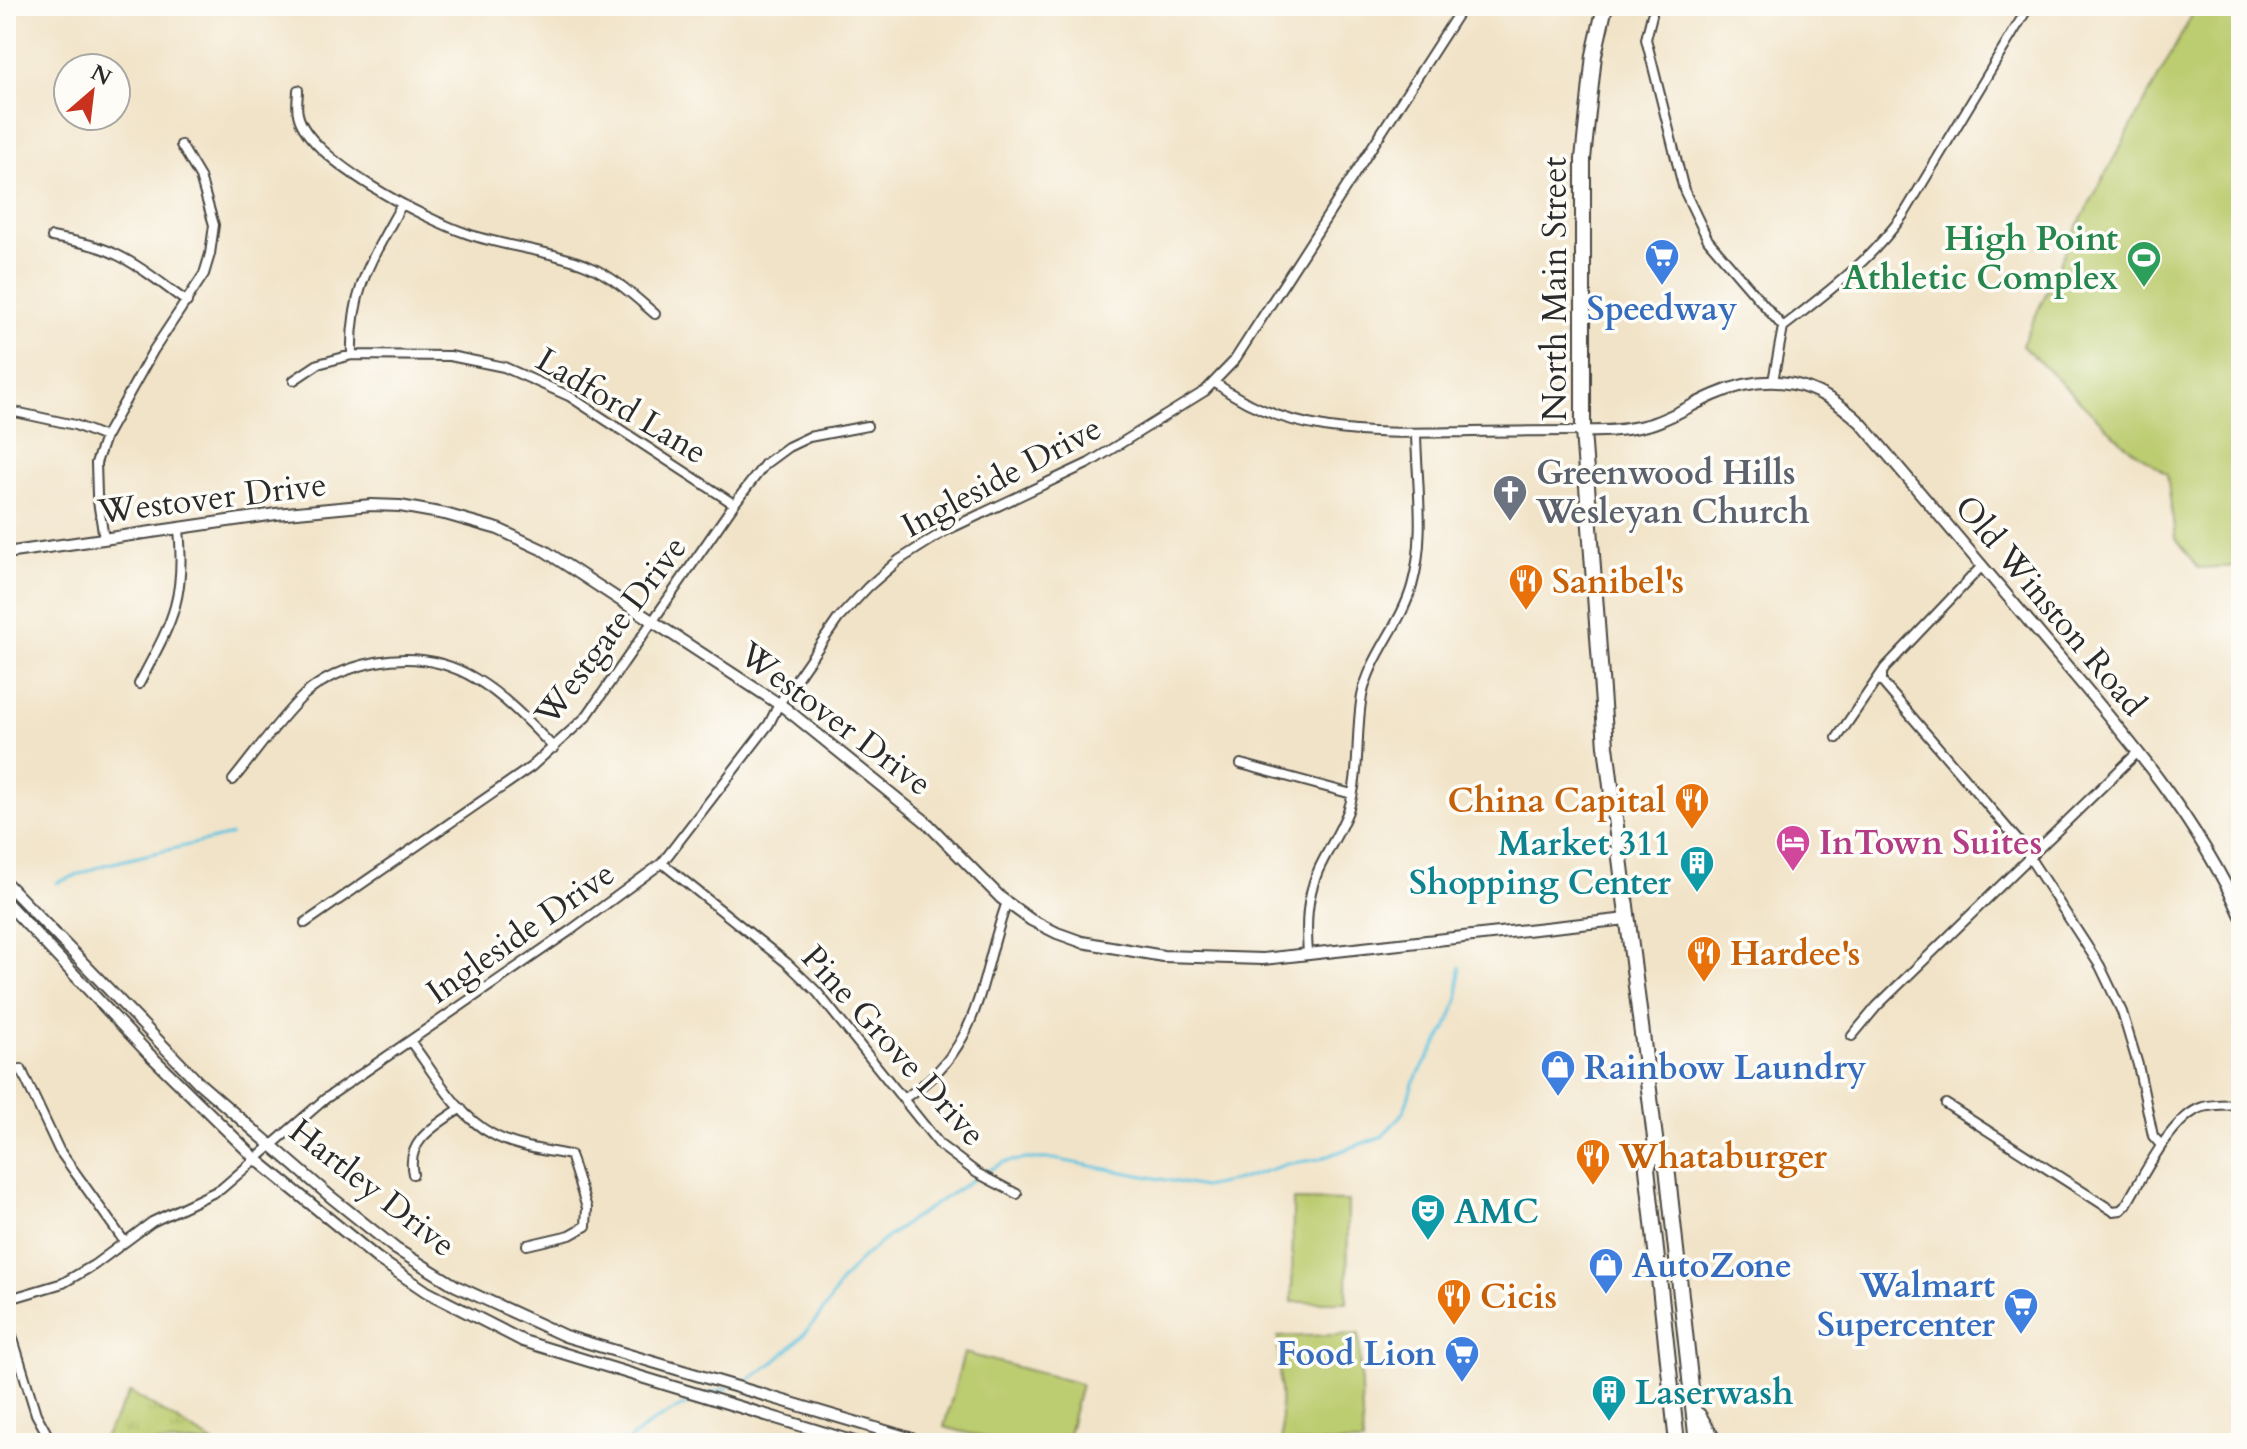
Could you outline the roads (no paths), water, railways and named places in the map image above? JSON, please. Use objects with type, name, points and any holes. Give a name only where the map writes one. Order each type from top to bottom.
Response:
[{"type":"main road","name":"North Main Street","points":[[1605,6],[1594,55],[1583,159],[1583,431],[1606,746],[1656,1146],[1667,1167],[1697,1443]]},
{"type":"main road","name":"North Main Street","points":[[1656,1146],[1647,1168],[1674,1439]]},
{"type":"main road","points":[[1693,1403],[1704,1428],[1715,1443]]},
{"type":"street","name":"Ingleside Drive","points":[[6,1300],[63,1283],[94,1265],[152,1222],[221,1189],[325,1099],[571,930],[662,863],[769,724],[779,704],[838,619],[899,560],[945,531],[1089,463],[1205,391],[1249,338],[1463,6]]},
{"type":"street","points":[[1773,381],[1783,327],[1845,279],[1887,238],[1911,204],[2029,6]]},
{"type":"street","points":[[1652,15],[1646,39],[1684,190],[1708,240],[1783,327]]},
{"type":"street","points":[[298,90],[298,114],[306,131],[329,157],[402,204],[466,233],[586,265],[620,283],[655,314]]},
{"type":"street","points":[[104,538],[96,463],[105,437],[153,351],[204,274],[214,225],[200,177],[181,145]]},
{"type":"street","points":[[352,355],[353,311],[360,288],[368,265],[402,204]]},
{"type":"street","points":[[52,237],[90,244],[113,253],[135,264],[187,302]]},
{"type":"street","name":"Ladford Lane","points":[[294,380],[318,364],[352,355],[450,356],[504,367],[569,396],[734,504]]},
{"type":"street","name":"Old Winston Road","points":[[1583,431],[1602,432],[1652,423],[1747,383],[1773,381],[1822,392],[1841,404],[1861,423],[2138,752],[2201,839],[2241,915]]},
{"type":"street","points":[[1214,382],[1255,407],[1318,428],[1372,434],[1583,431]]},
{"type":"street","points":[[6,410],[75,425],[105,437]]},
{"type":"street","name":"Westgate Drive","points":[[305,923],[531,767],[586,717],[765,464],[788,447],[809,437],[867,426]]},
{"type":"street","points":[[1308,955],[1306,922],[1310,893],[1348,811],[1358,763],[1359,720],[1365,684],[1379,651],[1405,605],[1415,572],[1419,523],[1416,434]]},
{"type":"street","name":"Westover Drive","points":[[6,553],[276,514],[371,505],[400,506],[445,514],[498,529],[545,551],[779,704],[926,822],[1007,902],[1031,920],[1057,933],[1119,950],[1219,959],[1308,955],[1627,919]]},
{"type":"street","points":[[139,684],[172,621],[181,586],[179,529]]},
{"type":"street","points":[[1837,738],[1882,674],[1982,566]]},
{"type":"street","points":[[233,780],[305,694],[354,666],[392,659],[426,659],[470,675],[491,687],[554,748]]},
{"type":"street","points":[[1882,674],[1882,682],[2030,857],[2100,966],[2122,1012],[2138,1065],[2153,1136],[2160,1144]]},
{"type":"street","points":[[1852,1036],[1877,1006],[2138,752]]},
{"type":"street","points":[[1241,764],[1352,794]]},
{"type":"street","name":"Pine Grove Drive","points":[[662,863],[787,963],[817,992],[951,1154],[977,1173],[1017,1194]]},
{"type":"street","name":"Hartley Drive","points":[[6,883],[199,1083],[396,1249],[456,1286],[565,1336],[926,1443]]},
{"type":"street","name":"Hartley Drive","points":[[6,902],[148,1053],[257,1160],[377,1258],[427,1292],[523,1341],[858,1443]]},
{"type":"street","points":[[903,1099],[937,1075],[963,1041],[982,992],[1007,902]]},
{"type":"street","points":[[410,1041],[461,1108],[492,1134],[521,1146],[570,1155],[587,1208],[586,1226],[570,1235],[527,1245]]},
{"type":"street","points":[[21,1069],[59,1150],[124,1241]]},
{"type":"street","points":[[1946,1104],[2113,1211],[2121,1210],[2126,1205],[2160,1144],[2193,1111],[2205,1106],[2241,1104]]},
{"type":"street","points":[[413,1174],[412,1157],[419,1140],[461,1108]]},
{"type":"street","points":[[6,1316],[36,1414],[52,1443]]},
{"type":"waterway","points":[[56,883],[104,865],[231,835]]},
{"type":"waterway","points":[[984,1173],[1004,1162],[1054,1159],[1203,1187],[1238,1180],[1287,1164],[1319,1159],[1383,1136],[1404,1111],[1413,1083],[1446,1029],[1458,1000],[1460,967]]},
{"type":"waterway","points":[[739,1385],[776,1361],[807,1331],[845,1277],[873,1249],[977,1177]]},
{"type":"waterway","points":[[708,1394],[728,1388]]},
{"type":"waterway","points":[[626,1443],[652,1423],[701,1398]]},
{"type":"place","name":"Speedway","points":[[1662,287]]},
{"type":"place","name":"High Point Athletic Complex","points":[[2144,289]]},
{"type":"place","name":"Greenwood Hills Wesleyan Church","points":[[1510,523]]},
{"type":"place","name":"Sanibel's","points":[[1526,612]]},
{"type":"place","name":"China Capital","points":[[1692,831]]},
{"type":"place","name":"InTown Suites","points":[[1793,873]]},
{"type":"place","name":"Market 311 Shopping Center","points":[[1697,894]]},
{"type":"place","name":"Hardee's","points":[[1704,984]]},
{"type":"place","name":"Rainbow Laundry","points":[[1558,1098]]},
{"type":"place","name":"Whataburger","points":[[1593,1187]]},
{"type":"place","name":"AMC","points":[[1428,1242]]},
{"type":"place","name":"AutoZone","points":[[1606,1296]]},
{"type":"place","name":"Cicis","points":[[1454,1327]]},
{"type":"place","name":"Walmart Supercenter","points":[[2021,1336]]},
{"type":"place","name":"Food Lion","points":[[1462,1384]]},
{"type":"place","name":"Laserwash","points":[[1609,1423]]}]
